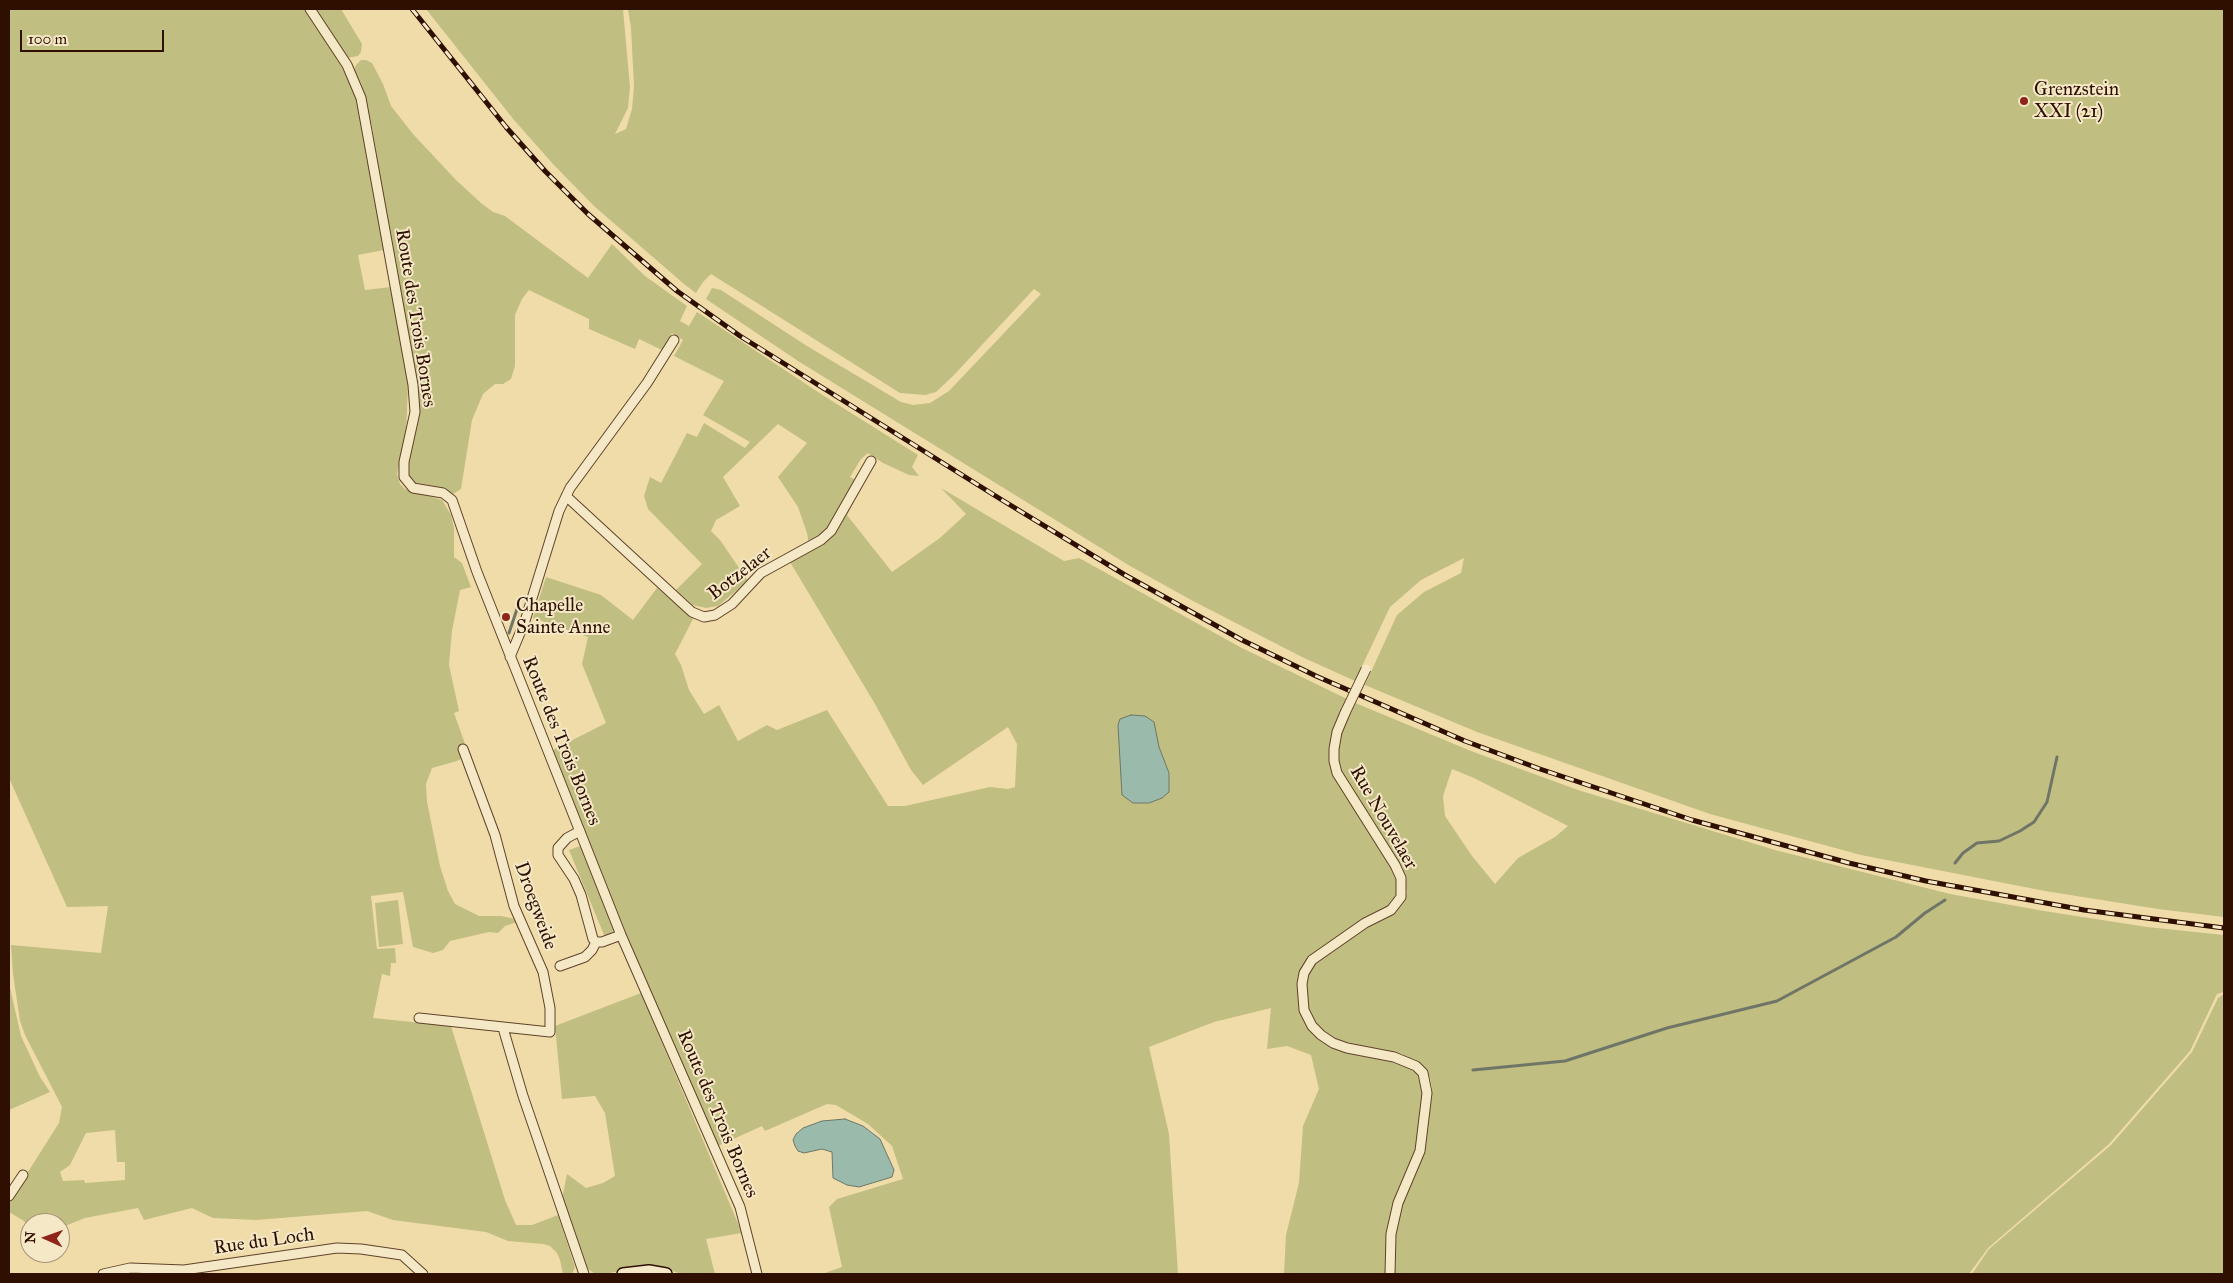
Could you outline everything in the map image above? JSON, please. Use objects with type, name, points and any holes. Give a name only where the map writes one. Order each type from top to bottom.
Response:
[{"type":"main road","points":[[623,1274],[649,1271],[666,1274]]},
{"type":"street","name":"Route des Trois Bornes","points":[[310,9],[350,71],[361,98],[414,391],[413,427],[404,462],[404,477],[413,488],[443,493],[452,500],[463,537],[622,935],[740,1207],[757,1274]]},
{"type":"street","points":[[510,657],[525,622],[554,524],[566,496],[647,383],[674,340]]},
{"type":"street","name":"Botzelaer","points":[[566,496],[692,612],[704,617],[715,615],[732,604],[761,574],[821,540],[831,531],[871,461]]},
{"type":"street","name":"Rue Nouvelaer","points":[[1366,669],[1337,732],[1334,761],[1337,772],[1395,865],[1401,878],[1401,897],[1391,910],[1365,923],[1312,960],[1304,973],[1302,984],[1304,1010],[1312,1026],[1333,1044],[1394,1056],[1416,1066],[1424,1073],[1427,1093],[1420,1151],[1398,1203],[1390,1234],[1390,1274]]},
{"type":"street","name":"Droegweide","points":[[419,1018],[550,1032],[547,988],[514,906],[495,835],[464,749]]},
{"type":"street","points":[[580,831],[567,838],[558,848],[558,855],[574,879],[581,895],[593,938],[596,942]]},
{"type":"street","points":[[596,942],[602,942],[622,935]]},
{"type":"street","points":[[560,966],[585,957],[592,950],[596,942]]},
{"type":"street","points":[[503,1028],[523,1096],[584,1274]]},
{"type":"street","points":[[9,1196],[23,1175]]},
{"type":"street","name":"Rue du Loch","points":[[103,1274],[130,1268],[184,1270],[337,1248],[361,1249],[402,1255],[423,1274]]},
{"type":"shaded area","points":[[9,9],[341,9],[362,44],[361,52],[358,56],[347,58],[340,64],[358,100],[384,250],[358,255],[365,290],[391,287],[408,384],[406,434],[397,474],[400,484],[405,489],[442,500],[451,515],[454,528],[454,557],[462,563],[471,587],[460,590],[452,631],[449,665],[459,711],[454,713],[469,755],[457,761],[432,768],[426,784],[427,802],[440,866],[448,891],[455,904],[479,916],[501,916],[515,919],[517,922],[505,926],[498,933],[489,932],[450,941],[443,950],[433,953],[413,947],[403,892],[371,896],[377,949],[395,948],[396,963],[391,963],[390,976],[382,974],[373,1018],[451,1026],[505,1200],[516,1225],[532,1225],[558,1215],[575,1267],[572,1274],[563,1274],[557,1253],[550,1246],[508,1241],[486,1232],[393,1220],[367,1211],[256,1220],[213,1218],[192,1208],[144,1220],[138,1208],[85,1218],[70,1224],[70,1213],[20,1213],[20,1219],[9,1212],[9,1202],[59,1123],[62,1107],[25,1035],[20,1021],[11,945],[101,953],[108,906],[67,907],[9,778]],"holes":[[[115,1130],[117,1162],[125,1162],[125,1180],[85,1183],[84,1180],[63,1181],[60,1172],[70,1165],[86,1133]]]},
{"type":"shaded area","points":[[426,9],[623,9],[630,87],[628,108],[615,134],[626,129],[632,109],[634,86],[631,28],[628,9],[2224,9],[2224,917],[2158,909],[2045,891],[1861,855],[1710,814],[1477,732],[1365,685],[1397,615],[1424,592],[1461,573],[1464,558],[1421,580],[1390,607],[1355,681],[1302,657],[1130,566],[798,361],[706,299],[712,288],[721,290],[807,346],[901,402],[913,405],[930,403],[949,391],[1041,294],[1034,289],[936,392],[925,395],[900,393],[711,274],[696,293],[684,284],[594,206],[553,164],[514,120]]},
{"type":"shaded area","points":[[361,60],[372,63],[383,84],[391,106],[413,134],[456,180],[493,212],[505,216],[588,278],[612,244],[645,276],[687,306],[680,321],[689,326],[697,312],[918,455],[912,467],[919,476],[909,475],[883,463],[868,453],[861,459],[850,477],[863,484],[847,515],[892,572],[940,538],[966,514],[941,488],[1064,561],[1079,558],[1240,647],[1347,699],[1331,762],[1395,873],[1399,887],[1397,897],[1392,905],[1329,942],[1303,967],[1309,1028],[1315,1036],[1346,1053],[1395,1062],[1414,1070],[1419,1073],[1424,1088],[1418,1151],[1396,1201],[1388,1274],[1284,1274],[1286,1235],[1299,1183],[1303,1126],[1319,1089],[1311,1055],[1287,1046],[1267,1049],[1271,1008],[1214,1022],[1149,1047],[1169,1134],[1178,1274],[822,1274],[842,1267],[829,1207],[837,1199],[903,1179],[892,1146],[868,1124],[836,1105],[827,1104],[765,1131],[762,1126],[718,1146],[581,827],[553,750],[606,723],[582,664],[588,637],[533,618],[546,577],[601,595],[633,620],[657,588],[694,617],[675,654],[681,665],[689,690],[704,714],[719,705],[738,741],[767,725],[777,730],[827,710],[888,806],[905,806],[990,787],[1008,789],[1015,787],[1017,744],[1008,727],[923,785],[911,770],[875,704],[790,562],[810,550],[807,533],[798,507],[778,477],[807,443],[778,424],[723,477],[740,506],[716,520],[711,531],[720,540],[748,581],[718,606],[706,608],[693,605],[676,590],[702,564],[648,509],[644,496],[650,477],[661,483],[687,433],[697,437],[704,423],[745,448],[750,442],[703,415],[724,381],[674,356],[683,340],[672,333],[662,350],[639,339],[635,349],[589,329],[589,319],[529,290],[522,299],[515,315],[515,366],[511,379],[503,384],[495,384],[483,394],[472,420],[461,489],[453,494],[440,487],[411,482],[409,479],[409,462],[417,410],[372,126],[361,83],[354,70]]},
{"type":"shaded area","points":[[1353,702],[1471,751],[1578,790],[1775,850],[1950,894],[2147,927],[2224,935],[2224,992],[2217,994],[2190,1051],[2109,1144],[1988,1248],[1969,1274],[1393,1274],[1393,1234],[1400,1204],[1417,1171],[1423,1153],[1431,1105],[1432,1088],[1430,1078],[1424,1068],[1402,1054],[1336,1041],[1315,1024],[1308,1010],[1304,985],[1313,962],[1365,926],[1381,921],[1393,913],[1403,902],[1407,893],[1403,872],[1339,772],[1336,761],[1340,734]],"holes":[[[1452,769],[1474,778],[1568,826],[1555,837],[1518,858],[1495,884],[1472,856],[1445,816],[1443,796]]]},
{"type":"shaded area","points":[[1131,715],[1145,716],[1154,722],[1159,747],[1169,773],[1169,792],[1162,798],[1149,803],[1133,803],[1122,795],[1118,725],[1120,719]]},
{"type":"shaded area","points":[[580,846],[614,930],[609,935],[604,935],[569,850]]},
{"type":"shaded area","points":[[398,900],[403,944],[379,947],[375,903]]},
{"type":"shaded area","points":[[9,983],[21,1036],[40,1077],[50,1092],[9,1110]]},
{"type":"shaded area","points":[[641,993],[742,1233],[706,1239],[715,1274],[681,1274],[662,1267],[644,1266],[605,1274],[595,1274],[584,1263],[562,1199],[567,1174],[586,1188],[603,1183],[615,1176],[605,1113],[595,1096],[562,1099],[555,1026]]},
{"type":"shaded area","points":[[2224,994],[2224,1274],[1972,1274],[1989,1249],[2111,1145],[2192,1052],[2218,998]]},
{"type":"shaded area","points":[[845,1119],[863,1126],[880,1139],[894,1170],[892,1177],[859,1187],[847,1185],[833,1178],[832,1152],[822,1149],[804,1153],[798,1151],[793,1140],[796,1134],[803,1128],[822,1121]]},
{"type":"waterway","points":[[509,633],[520,600]]},
{"type":"waterway","points":[[1955,863],[1963,853],[1977,843],[1999,841],[2034,822],[2047,802],[2057,757]]},
{"type":"waterway","points":[[1473,1070],[1565,1061],[1667,1028],[1777,1001],[1896,937],[1925,913],[1945,900]]},
{"type":"railway","points":[[412,9],[506,127],[545,171],[588,214],[677,291],[740,336],[1002,500],[1125,575],[1242,640],[1316,676],[1465,741],[1540,769],[1692,820],[1849,863],[1926,881],[2084,910],[2224,928]]},
{"type":"place","name":"Grenzstein XXI (21)","points":[[2024,101]]},
{"type":"place","name":"Chapelle Sainte Anne","points":[[506,617]]}]
